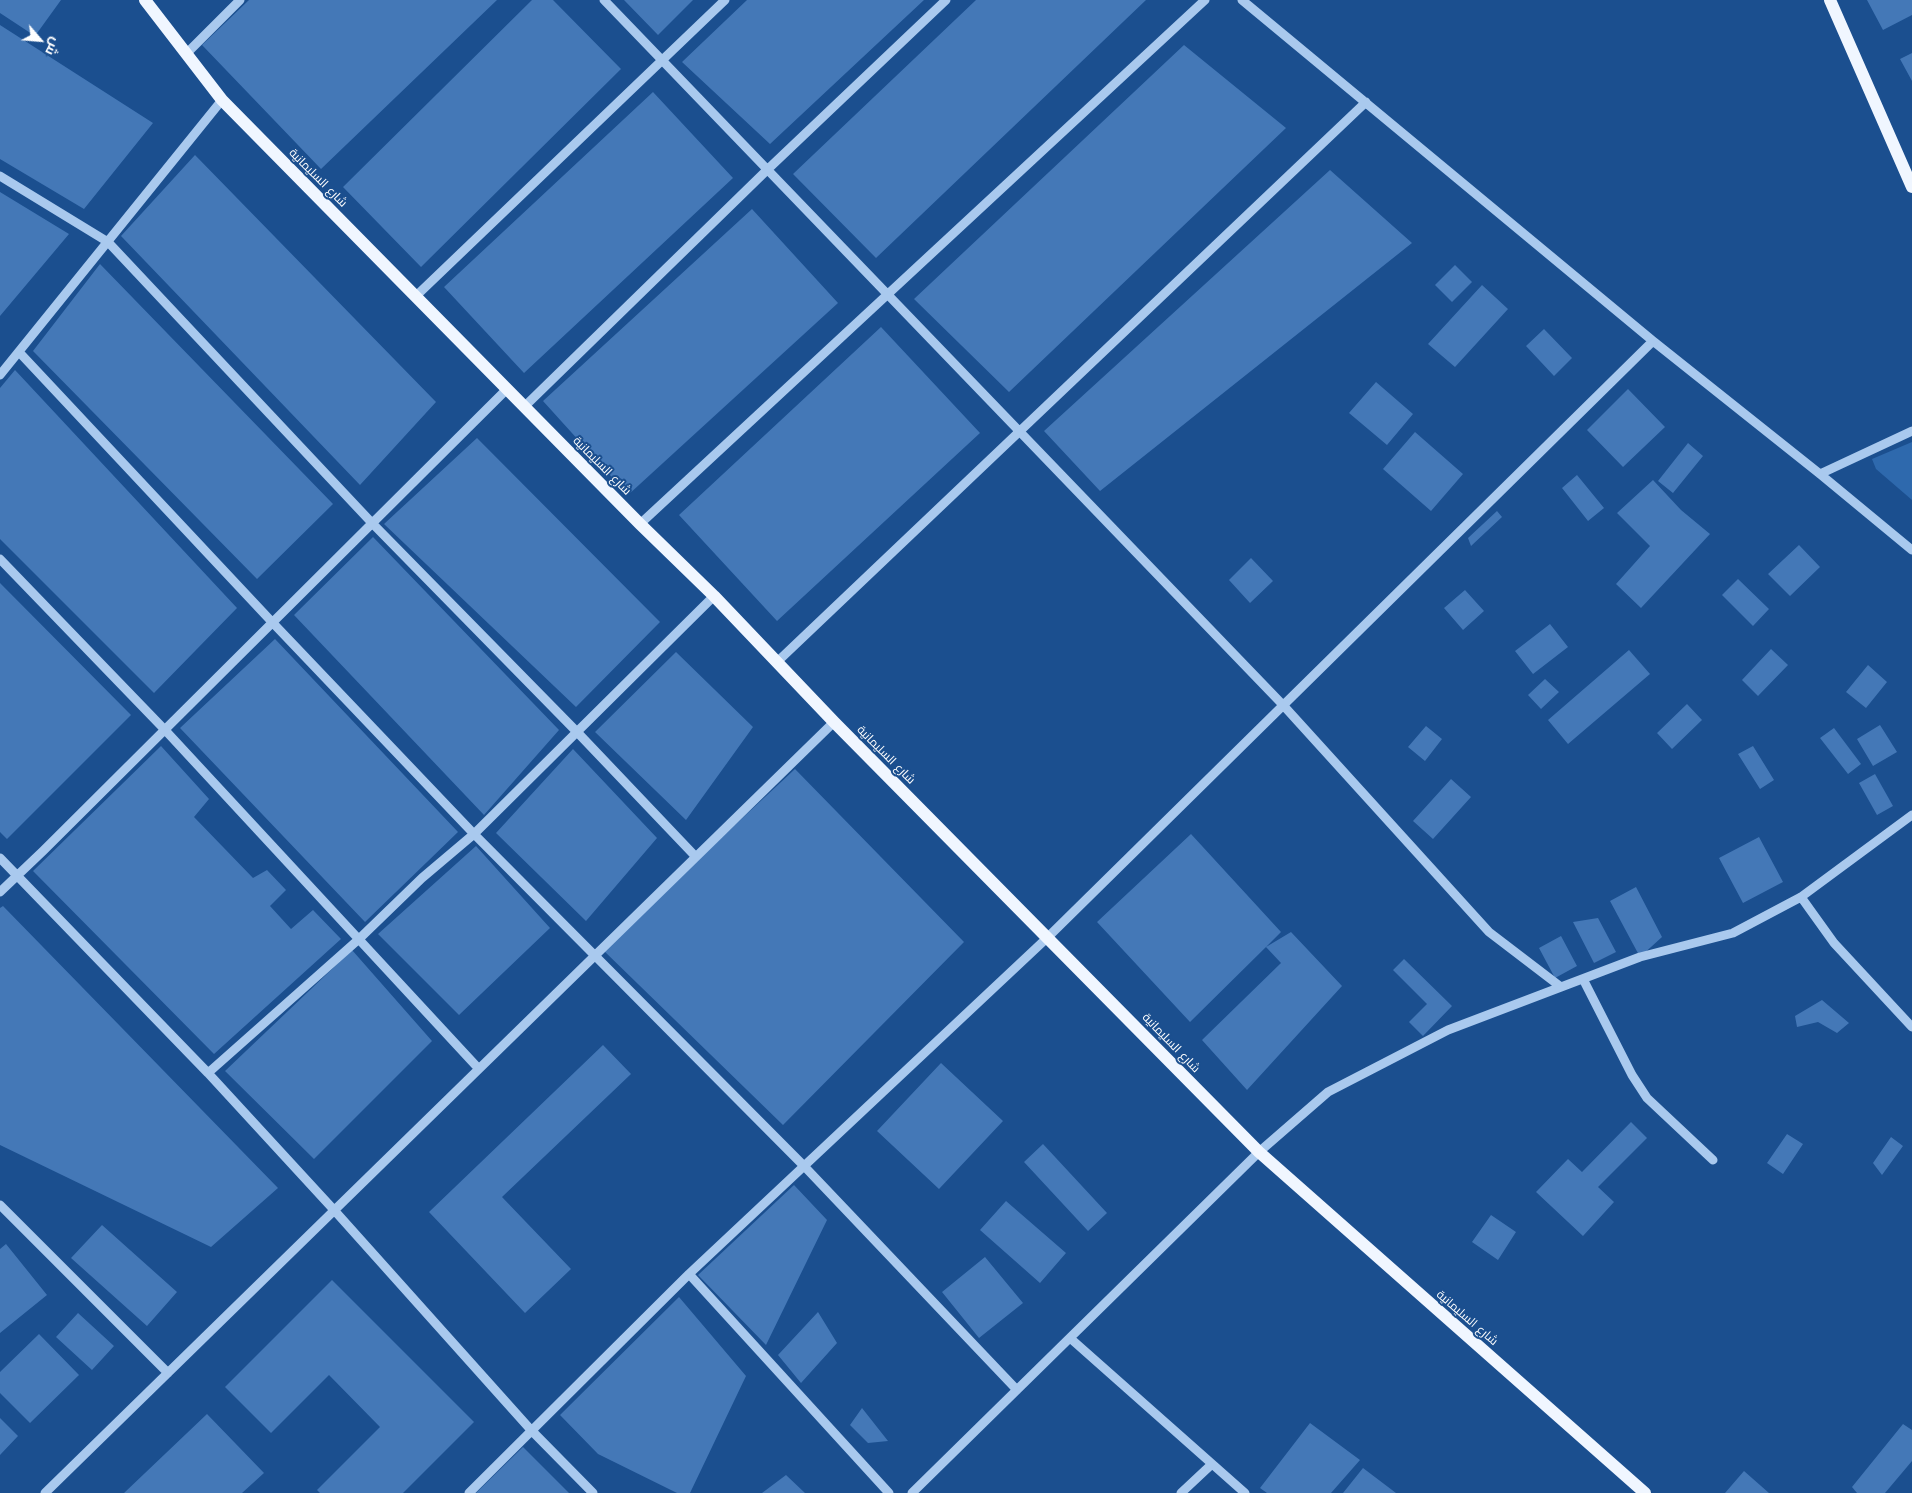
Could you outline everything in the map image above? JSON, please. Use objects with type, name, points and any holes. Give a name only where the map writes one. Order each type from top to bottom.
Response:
[{"type":"main road","name":"شارع السليمانية","points":[[145,0],[222,100],[640,524],[714,596],[834,722],[1048,936],[1259,1152],[1645,1493]]},
{"type":"main road","points":[[1830,0],[1912,187]]},
{"type":"street","points":[[186,54],[240,0]]},
{"type":"street","points":[[604,0],[1282,705],[1489,932],[1561,987]]},
{"type":"street","points":[[416,296],[725,0]]},
{"type":"street","points":[[524,407],[767,170],[946,0]]},
{"type":"street","points":[[640,524],[1205,0]]},
{"type":"street","points":[[1242,0],[1653,340],[1912,550]]},
{"type":"street","points":[[0,375],[222,100]]},
{"type":"street","points":[[777,662],[1366,102]]},
{"type":"street","points":[[0,176],[108,242],[372,523],[578,733],[696,857]]},
{"type":"street","points":[[469,1493],[688,1274],[1048,936],[1653,340]]},
{"type":"street","points":[[19,352],[474,834],[804,1166],[1017,1390]]},
{"type":"street","points":[[0,892],[507,389]]},
{"type":"street","points":[[1820,474],[1912,431]]},
{"type":"street","points":[[0,559],[165,730],[479,1069]]},
{"type":"street","points":[[208,1073],[359,939],[422,878],[474,834],[578,733],[714,596]]},
{"type":"street","points":[[45,1493],[834,722]]},
{"type":"street","points":[[912,1493],[1259,1152],[1328,1092],[1448,1030],[1640,957],[1733,933],[1801,897],[1912,815]]},
{"type":"street","points":[[0,858],[208,1073],[532,1430],[594,1493]]},
{"type":"street","points":[[1801,897],[1834,943],[1912,1027]]},
{"type":"street","points":[[1583,979],[1632,1075],[1647,1098],[1713,1160]]},
{"type":"street","points":[[0,1205],[168,1373]]},
{"type":"street","points":[[688,1274],[889,1493]]},
{"type":"street","points":[[1070,1338],[1244,1493]]},
{"type":"street","points":[[1181,1493],[1212,1464]]},
{"type":"shaded area","points":[[1912,442],[1912,500],[1876,469],[1872,459]]},
{"type":"building","points":[[0,0],[61,0],[35,36],[0,13]]},
{"type":"building","points":[[249,0],[497,0],[321,169],[202,45]]},
{"type":"building","points":[[532,0],[553,0],[621,69],[421,267],[343,187]]},
{"type":"building","points":[[624,0],[693,0],[658,35]]},
{"type":"building","points":[[747,0],[924,0],[770,144],[682,62]]},
{"type":"building","points":[[976,0],[1146,0],[876,258],[793,174]]},
{"type":"building","points":[[1867,0],[1912,0],[1912,15],[1883,30]]},
{"type":"building","points":[[0,25],[153,123],[84,209],[0,159]]},
{"type":"building","points":[[1184,45],[1286,128],[1009,392],[914,299]]},
{"type":"building","points":[[1912,53],[1912,81],[1900,59]]},
{"type":"building","points":[[653,92],[733,178],[524,373],[444,287]]},
{"type":"building","points":[[195,155],[436,402],[360,485],[121,236]]},
{"type":"building","points":[[1330,170],[1412,243],[1100,491],[1044,431]]},
{"type":"building","points":[[0,192],[69,234],[0,316]]},
{"type":"building","points":[[752,209],[838,303],[628,495],[543,401]]},
{"type":"building","points":[[100,264],[333,504],[257,579],[33,351]]},
{"type":"building","points":[[1455,265],[1472,282],[1452,302],[1435,285]]},
{"type":"building","points":[[1482,285],[1508,309],[1455,367],[1428,344]]},
{"type":"building","points":[[881,327],[980,433],[777,621],[679,515]]},
{"type":"building","points":[[1544,329],[1572,358],[1554,376],[1526,346]]},
{"type":"building","points":[[15,370],[237,608],[154,693],[0,539],[0,388]]},
{"type":"building","points":[[1376,382],[1413,414],[1387,445],[1349,413]]},
{"type":"building","points":[[1628,389],[1665,427],[1623,467],[1587,430]]},
{"type":"building","points":[[1415,432],[1463,474],[1431,511],[1383,469]]},
{"type":"building","points":[[477,438],[660,622],[576,707],[384,524]]},
{"type":"building","points":[[1688,443],[1703,456],[1673,493],[1658,481]]},
{"type":"building","points":[[1577,475],[1604,508],[1588,521],[1562,488]]},
{"type":"building","points":[[1653,480],[1681,510],[1710,534],[1641,608],[1616,584],[1650,546],[1617,513]]},
{"type":"building","points":[[1497,511],[1502,517],[1471,546],[1468,538]]},
{"type":"building","points":[[373,537],[559,730],[484,815],[294,615]]},
{"type":"building","points":[[1799,545],[1820,567],[1790,596],[1768,574]]},
{"type":"building","points":[[1251,558],[1273,581],[1250,603],[1229,580]]},
{"type":"building","points":[[1738,579],[1769,609],[1753,626],[1722,595]]},
{"type":"building","points":[[0,583],[131,715],[7,839],[0,832]]},
{"type":"building","points":[[1465,590],[1484,611],[1463,630],[1444,608]]},
{"type":"building","points":[[1550,624],[1568,647],[1533,674],[1515,651]]},
{"type":"building","points":[[275,639],[458,832],[365,922],[180,728]]},
{"type":"building","points":[[1771,649],[1788,665],[1758,696],[1742,680]]},
{"type":"building","points":[[1629,650],[1650,674],[1568,744],[1548,720]]},
{"type":"building","points":[[676,652],[753,727],[686,820],[595,732]]},
{"type":"building","points":[[1868,665],[1887,682],[1866,708],[1846,692]]},
{"type":"building","points":[[1545,679],[1559,692],[1541,709],[1528,695]]},
{"type":"building","points":[[1687,704],[1702,720],[1672,749],[1657,733]]},
{"type":"building","points":[[1880,725],[1897,752],[1873,766],[1857,739]]},
{"type":"building","points":[[1426,726],[1442,739],[1425,761],[1408,747]]},
{"type":"building","points":[[1834,728],[1861,764],[1848,774],[1820,738]]},
{"type":"building","points":[[161,746],[209,799],[194,817],[253,878],[267,870],[286,890],[270,906],[291,929],[313,910],[341,939],[214,1054],[33,871]]},
{"type":"building","points":[[1753,746],[1774,780],[1760,789],[1738,754]]},
{"type":"building","points":[[573,749],[657,838],[586,921],[496,833]]},
{"type":"building","points":[[795,769],[964,942],[783,1125],[602,949]]},
{"type":"building","points":[[1875,774],[1893,806],[1877,815],[1859,783]]},
{"type":"building","points":[[1451,779],[1471,797],[1433,839],[1413,821]]},
{"type":"building","points":[[1191,834],[1281,932],[1190,1022],[1097,922]]},
{"type":"building","points":[[1759,837],[1783,882],[1743,903],[1719,858]]},
{"type":"building","points":[[476,846],[550,928],[459,1015],[378,934]]},
{"type":"building","points":[[1636,887],[1662,937],[1640,957],[1610,901]]},
{"type":"building","points":[[3,906],[278,1188],[211,1247],[0,1145],[0,908]]},
{"type":"building","points":[[1598,918],[1616,952],[1594,963],[1573,922]]},
{"type":"building","points":[[1291,932],[1342,986],[1247,1090],[1202,1040],[1281,963],[1266,947]]},
{"type":"building","points":[[1561,936],[1577,966],[1555,978],[1539,948]]},
{"type":"building","points":[[352,950],[432,1041],[314,1159],[225,1071]]},
{"type":"building","points":[[1404,959],[1452,1006],[1423,1036],[1409,1022],[1427,1004],[1393,970]]},
{"type":"building","points":[[1822,1000],[1849,1023],[1837,1033],[1818,1022],[1797,1027],[1795,1016]]},
{"type":"building","points":[[603,1045],[631,1074],[502,1197],[571,1269],[525,1313],[429,1212]]},
{"type":"building","points":[[941,1063],[1003,1121],[939,1189],[877,1131]]},
{"type":"building","points":[[1631,1122],[1647,1138],[1598,1187],[1614,1202],[1583,1236],[1536,1192],[1568,1159],[1582,1172]]},
{"type":"building","points":[[1787,1134],[1803,1144],[1783,1174],[1767,1163]]},
{"type":"building","points":[[1891,1137],[1903,1146],[1882,1175],[1873,1163]]},
{"type":"building","points":[[1043,1144],[1107,1213],[1088,1231],[1024,1162]]},
{"type":"building","points":[[794,1185],[827,1220],[766,1345],[698,1275]]},
{"type":"building","points":[[1006,1201],[1066,1253],[1040,1283],[980,1230]]},
{"type":"building","points":[[1491,1215],[1516,1232],[1498,1260],[1472,1242]]},
{"type":"building","points":[[102,1225],[177,1292],[147,1326],[71,1258]]},
{"type":"building","points":[[6,1244],[47,1295],[0,1333],[0,1249]]},
{"type":"building","points":[[985,1257],[1023,1303],[979,1338],[942,1292]]},
{"type":"building","points":[[332,1280],[474,1422],[403,1493],[320,1493],[317,1490],[380,1427],[329,1375],[271,1433],[225,1387]]},
{"type":"building","points":[[679,1297],[746,1376],[690,1493],[677,1493],[598,1454],[560,1415]]},
{"type":"building","points":[[818,1312],[837,1343],[801,1383],[778,1355]]},
{"type":"building","points":[[78,1313],[114,1346],[92,1370],[56,1337]]},
{"type":"building","points":[[39,1334],[79,1375],[30,1423],[0,1393],[0,1372]]},
{"type":"building","points":[[862,1408],[888,1441],[868,1443],[850,1425]]},
{"type":"building","points":[[207,1414],[264,1473],[242,1493],[124,1493]]},
{"type":"building","points":[[0,1418],[18,1436],[0,1455]]},
{"type":"building","points":[[1310,1423],[1360,1460],[1331,1493],[1267,1493],[1260,1488]]},
{"type":"building","points":[[1903,1424],[1912,1430],[1912,1461],[1885,1493],[1857,1493],[1852,1487]]},
{"type":"building","points":[[523,1447],[569,1493],[476,1493]]},
{"type":"building","points":[[1363,1468],[1396,1493],[1343,1493]]},
{"type":"building","points":[[1744,1471],[1769,1493],[1725,1493]]},
{"type":"building","points":[[786,1475],[805,1493],[762,1493]]}]
